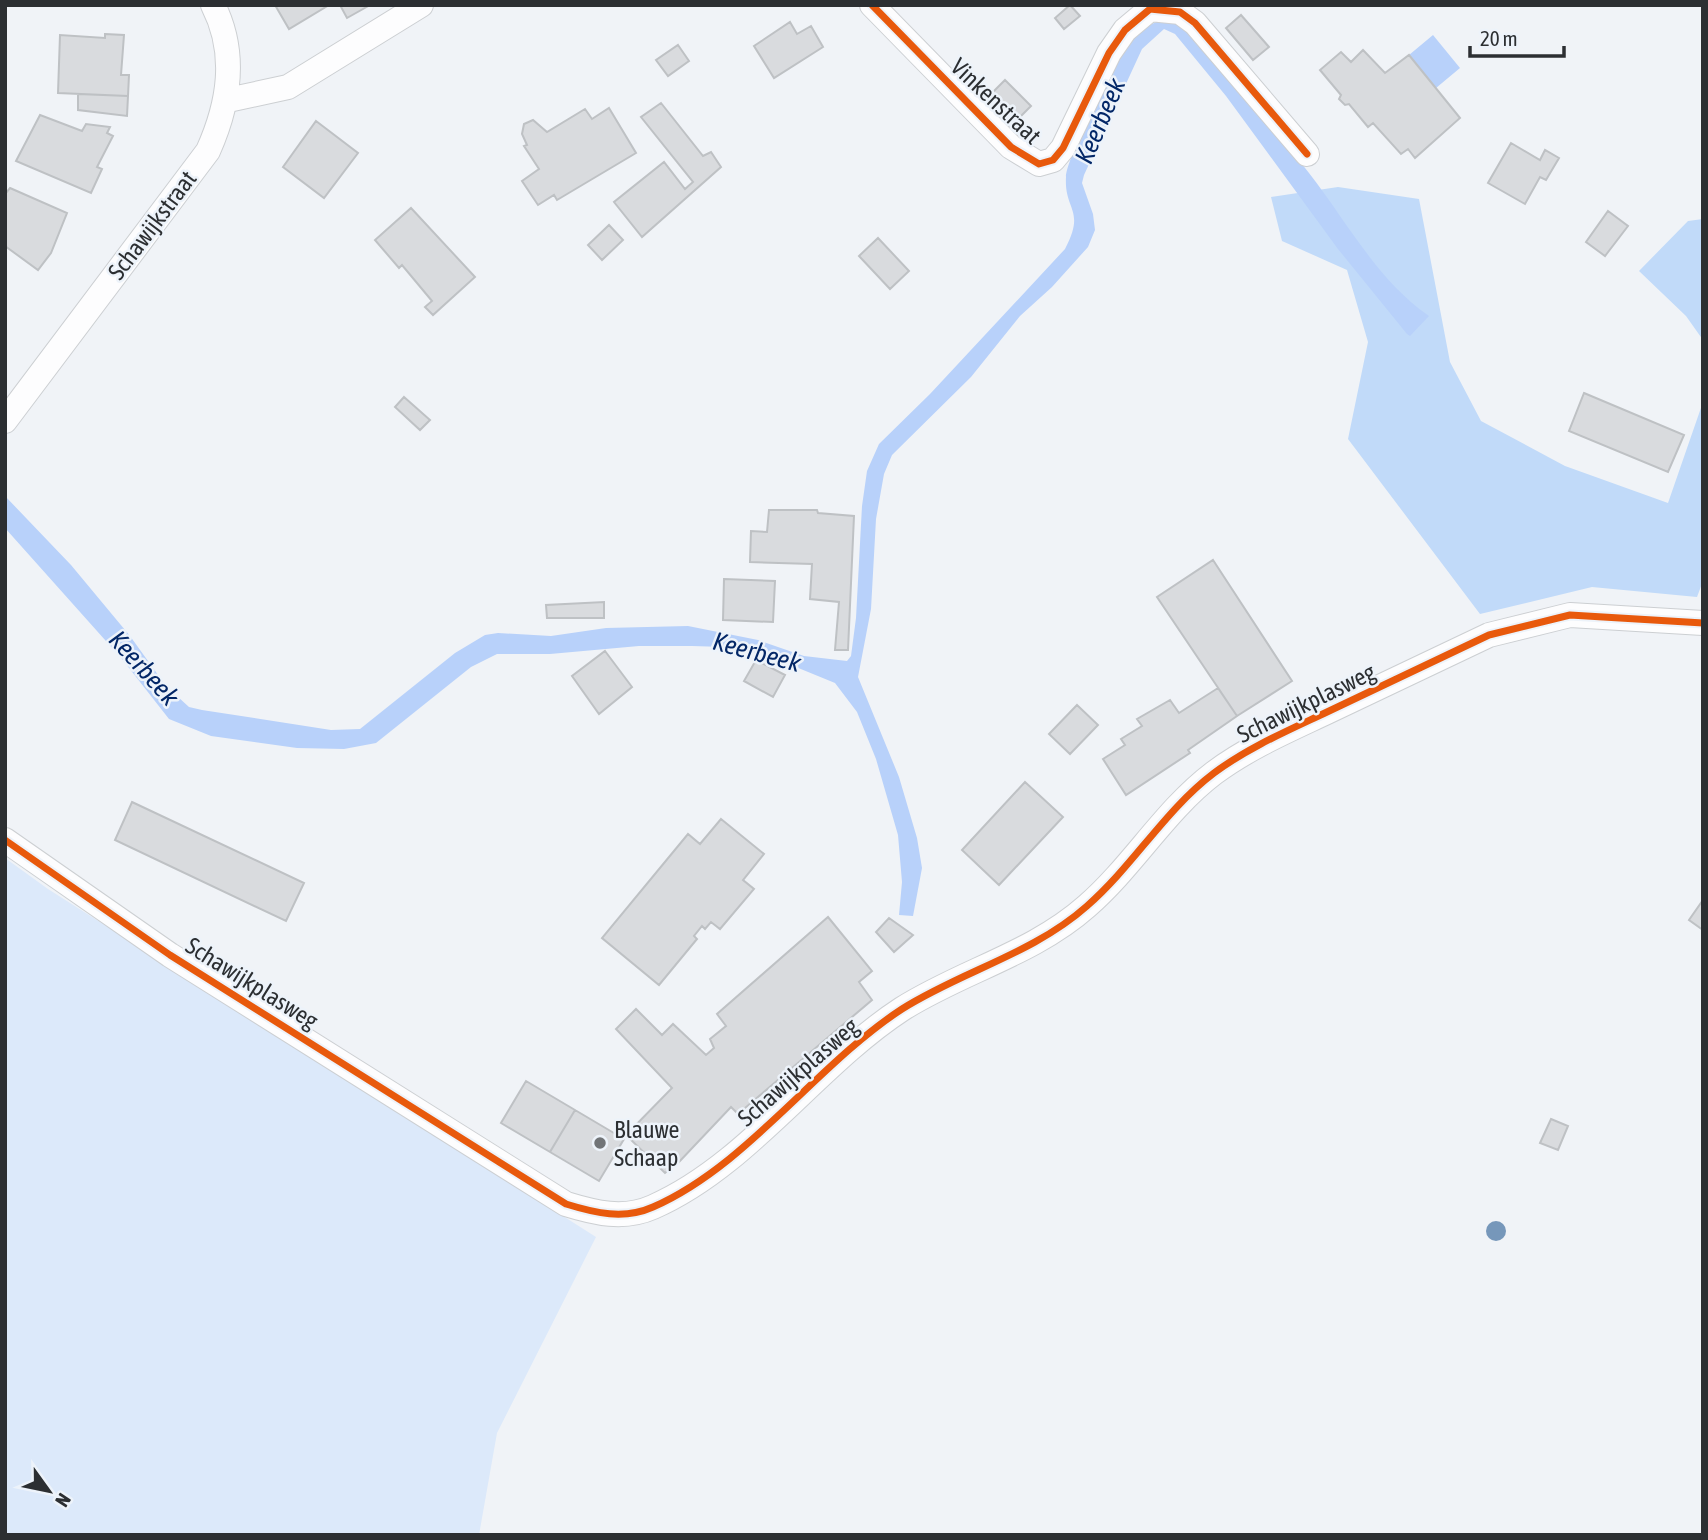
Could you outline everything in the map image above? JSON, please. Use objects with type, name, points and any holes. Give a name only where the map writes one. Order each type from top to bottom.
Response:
[{"type":"street","name":"Schawijkstraat","points":[[5,421],[208,151],[228,100],[228,56],[213,5]]},
{"type":"street","points":[[228,100],[288,87],[421,5]]},
{"type":"street","name":"Vinkenstraat","points":[[872,5],[1011,147],[1039,164],[1053,160],[1063,148],[1109,53],[1125,30],[1150,9],[1180,12],[1195,23],[1307,154]]},
{"type":"street","name":"Schawijkplasweg","points":[[5,840],[170,955],[566,1204],[602,1214],[618,1215],[652,1208],[697,1182],[902,1009],[1019,952],[1085,908],[1114,881],[1175,810],[1213,774],[1253,747],[1489,635],[1527,623],[1570,615],[1703,623]]},
{"type":"shaded area","points":[[1338,187],[1419,199],[1450,362],[1481,421],[1565,466],[1668,503],[1703,402],[1703,581],[1697,597],[1592,587],[1480,614],[1348,439],[1368,342],[1347,270],[1282,241],[1271,197]]},
{"type":"shaded area","points":[[1703,219],[1703,340],[1686,316],[1639,271],[1688,221]]},
{"type":"shaded area","points":[[5,858],[48,889],[596,1237],[497,1433],[479,1535],[5,1535]]},
{"type":"water","name":"Keerbeek","points":[[1172,19],[1188,30],[1280,137],[1378,268],[1411,302],[1429,316],[1410,336],[1407,334],[1338,249],[1226,96],[1175,34],[1164,29],[1142,49],[1084,175],[1082,183],[1093,214],[1095,230],[1088,247],[1052,287],[1020,316],[971,377],[892,455],[884,474],[876,519],[871,609],[858,677],[899,777],[917,838],[922,868],[913,916],[899,915],[902,882],[898,835],[876,759],[857,712],[835,683],[769,656],[724,647],[639,646],[550,654],[497,654],[471,667],[376,743],[344,749],[297,748],[211,736],[169,719],[122,659],[5,528],[5,496],[71,565],[130,636],[166,686],[189,707],[202,710],[331,730],[360,729],[455,653],[485,635],[498,633],[551,636],[606,628],[688,626],[758,640],[804,656],[847,661],[851,656],[856,618],[862,506],[867,471],[879,444],[930,394],[1065,249],[1074,226],[1066,177],[1074,150],[1093,107],[1131,40],[1150,25]]},
{"type":"water","points":[[1433,35],[1460,68],[1436,88],[1409,55]]},
{"type":"building","points":[[275,5],[329,5],[289,29]]},
{"type":"building","points":[[340,5],[370,5],[347,18]]},
{"type":"building","points":[[1070,5],[1080,16],[1064,29],[1055,18]]},
{"type":"building","points":[[1241,15],[1269,47],[1253,60],[1226,28]]},
{"type":"building","points":[[790,22],[797,34],[811,26],[823,47],[774,78],[754,46]]},
{"type":"building","points":[[105,34],[124,35],[121,75],[129,75],[128,96],[58,93],[60,35],[105,38]]},
{"type":"building","points":[[678,45],[689,61],[668,76],[656,60]]},
{"type":"building","points":[[1363,50],[1385,73],[1409,55],[1460,118],[1415,158],[1408,149],[1401,154],[1373,123],[1368,127],[1349,104],[1345,105],[1339,99],[1341,95],[1320,70],[1341,52],[1351,62]]},
{"type":"building","points":[[1005,80],[1031,106],[1007,130],[981,104]]},
{"type":"building","points":[[78,94],[128,96],[127,116],[78,110]]},
{"type":"building","points":[[661,103],[703,156],[711,152],[721,167],[642,237],[614,202],[664,162],[685,189],[693,182],[641,117]]},
{"type":"building","points":[[609,108],[636,153],[557,200],[554,195],[538,205],[522,181],[539,169],[524,146],[527,145],[522,134],[524,124],[533,120],[547,132],[585,109],[592,119]]},
{"type":"building","points":[[40,115],[82,131],[86,124],[110,127],[107,133],[113,136],[97,167],[102,169],[91,193],[16,161]]},
{"type":"building","points":[[316,121],[358,153],[324,198],[283,167]]},
{"type":"building","points":[[1511,143],[1540,160],[1545,150],[1559,158],[1546,180],[1540,177],[1525,204],[1488,183]]},
{"type":"building","points":[[10,188],[67,213],[51,253],[38,270],[5,246],[5,194]]},
{"type":"building","points":[[411,208],[475,277],[433,315],[425,307],[432,301],[402,265],[399,268],[375,240]]},
{"type":"building","points":[[1608,211],[1628,226],[1605,256],[1586,242]]},
{"type":"building","points":[[609,225],[623,240],[602,260],[588,245]]},
{"type":"building","points":[[878,238],[909,271],[890,289],[859,256]]},
{"type":"building","points":[[1584,393],[1684,435],[1668,472],[1569,431]]},
{"type":"building","points":[[404,397],[430,420],[420,430],[395,407]]},
{"type":"building","points":[[769,510],[817,510],[818,513],[854,516],[848,650],[835,650],[839,602],[810,599],[812,564],[750,562],[751,531],[767,532]]},
{"type":"building","points":[[1213,560],[1292,681],[1237,716],[1157,597]]},
{"type":"building","points":[[724,579],[775,581],[773,622],[723,620]]},
{"type":"building","points":[[604,602],[604,618],[547,618],[546,605]]},
{"type":"building","points":[[605,651],[632,687],[599,714],[572,676]]},
{"type":"building","points":[[756,660],[785,675],[773,697],[744,681]]},
{"type":"building","points":[[1218,688],[1237,716],[1188,750],[1190,753],[1126,795],[1103,759],[1125,745],[1121,739],[1142,726],[1137,719],[1170,700],[1179,713]]},
{"type":"building","points":[[1077,705],[1098,725],[1070,754],[1049,734]]},
{"type":"building","points":[[1025,782],[1063,817],[999,885],[962,850]]},
{"type":"building","points":[[132,802],[304,883],[286,921],[115,840]]},
{"type":"building","points":[[721,819],[764,854],[743,880],[754,889],[720,929],[711,922],[705,929],[702,926],[694,936],[697,939],[659,985],[602,938],[688,834],[700,844]]},
{"type":"building","points":[[1703,900],[1703,930],[1689,920]]},
{"type":"building","points":[[828,917],[872,971],[859,982],[872,1000],[738,1114],[731,1107],[679,1162],[665,1173],[626,1135],[672,1088],[616,1029],[636,1009],[662,1035],[673,1024],[706,1055],[714,1048],[710,1039],[726,1026],[717,1014]]},
{"type":"building","points":[[889,918],[913,935],[894,952],[876,932]]},
{"type":"building","points":[[526,1081],[575,1110],[550,1152],[501,1123]]},
{"type":"building","points":[[575,1110],[624,1139],[599,1181],[550,1152]]},
{"type":"building","points":[[1551,1119],[1568,1126],[1558,1150],[1540,1143]]},
{"type":"cycle path","points":[[872,5],[1011,147],[1039,164],[1053,160],[1063,148],[1109,53],[1125,30],[1150,9],[1180,12],[1195,23],[1307,154]]},
{"type":"cycle path","points":[[5,840],[170,955],[566,1204],[599,1212],[631,1213],[653,1207],[687,1189],[719,1167],[870,1032],[902,1009],[1021,950],[1066,923],[1104,890],[1196,788],[1255,747],[1489,635],[1570,615],[1703,623]]},
{"type":"place","name":"Blauwe Schaap","points":[[600,1143]]}]
